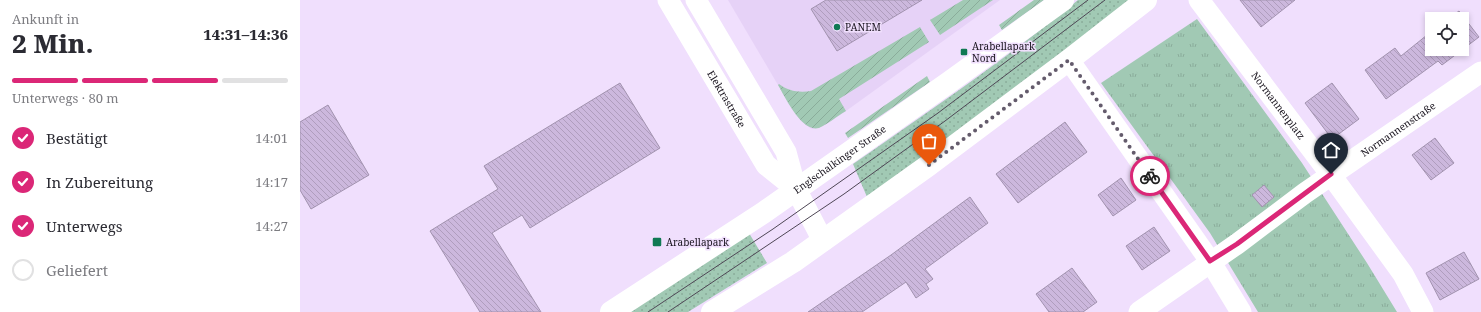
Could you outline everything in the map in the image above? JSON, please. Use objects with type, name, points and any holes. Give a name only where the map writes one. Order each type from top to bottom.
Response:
[{"type":"main road","name":"Englschalkinger Straße","points":[[611,312],[668,276],[796,189],[948,83],[1063,0]]},
{"type":"main road","points":[[712,312],[793,262],[929,165],[1146,0]]},
{"type":"street","name":"Elektrastraße","points":[[668,0],[766,165],[796,189]]},
{"type":"street","name":"Elektrastraße","points":[[696,0],[786,152],[796,189],[823,241]]},
{"type":"street","name":"Normannenplatz","points":[[1198,0],[1331,174],[1403,274],[1423,312]]},
{"type":"street","points":[[1069,60],[1210,261],[1241,312]]},
{"type":"street","name":"Normannenstraße","points":[[1138,312],[1210,261],[1237,244],[1331,174],[1481,72]]},
{"type":"shaded area","points":[[728,0],[1000,0],[846,111],[823,126],[813,129],[801,121]]},
{"type":"green space","points":[[963,0],[993,0],[940,35],[930,20]]},
{"type":"green space","points":[[1034,0],[1044,0],[1002,30],[999,25]]},
{"type":"green space","points":[[1078,0],[1131,0],[1014,90],[867,197],[853,164],[995,64]]},
{"type":"green space","points":[[1197,19],[1302,163],[1397,312],[1258,312],[1210,233],[1101,83]]},
{"type":"green space","points":[[920,27],[929,42],[839,99],[846,111],[819,128],[813,128],[800,120],[778,85],[779,84],[794,91],[811,91]]},
{"type":"green space","points":[[927,76],[930,82],[848,138],[845,133]]},
{"type":"green space","points":[[749,233],[767,263],[688,312],[628,312]]},
{"type":"building","points":[[826,0],[922,0],[837,51],[811,9]]},
{"type":"building","points":[[1240,0],[1295,0],[1261,27]]},
{"type":"building","points":[[1469,24],[1479,37],[1469,45]]},
{"type":"building","points":[[1425,37],[1425,56],[1454,56],[1442,65],[1438,61],[1386,99],[1365,70],[1395,48],[1401,56]]},
{"type":"building","points":[[620,83],[660,148],[530,228],[522,215],[492,233],[541,312],[480,312],[430,231],[498,189],[484,166]]},
{"type":"building","points":[[1332,83],[1359,119],[1332,139],[1305,103]]},
{"type":"building","points":[[328,105],[369,175],[311,209],[300,190],[300,122]]},
{"type":"building","points":[[1065,122],[1087,152],[1018,203],[996,174]]},
{"type":"building","points":[[1435,138],[1454,163],[1431,180],[1412,155]]},
{"type":"building","points":[[1121,178],[1136,200],[1113,216],[1098,195]]},
{"type":"building","points":[[1264,185],[1274,197],[1262,207],[1252,195]]},
{"type":"building","points":[[970,197],[988,223],[925,269],[933,279],[926,284],[929,289],[916,298],[906,282],[862,312],[808,312],[891,255]]},
{"type":"building","points":[[1154,227],[1170,251],[1142,270],[1126,246]]},
{"type":"building","points":[[1464,252],[1479,279],[1440,300],[1426,273]]},
{"type":"building","points":[[1072,268],[1097,302],[1083,312],[1049,312],[1036,294]]},
{"type":"tram line","points":[[648,312],[773,229],[938,113],[1088,0]]},
{"type":"tram line","points":[[668,312],[844,194],[945,121],[1105,0]]},
{"type":"way so far","points":[[929,165],[1069,60],[1150,176]]},
{"type":"place","name":"PANEM","points":[[837,27]]},
{"type":"place","name":"Arabellapark Nord","points":[[964,52]]},
{"type":"place","name":"Arabellapark","points":[[657,242]]},
{"type":"route","points":[[1150,176],[1210,261],[1237,244],[1331,174]]}]
